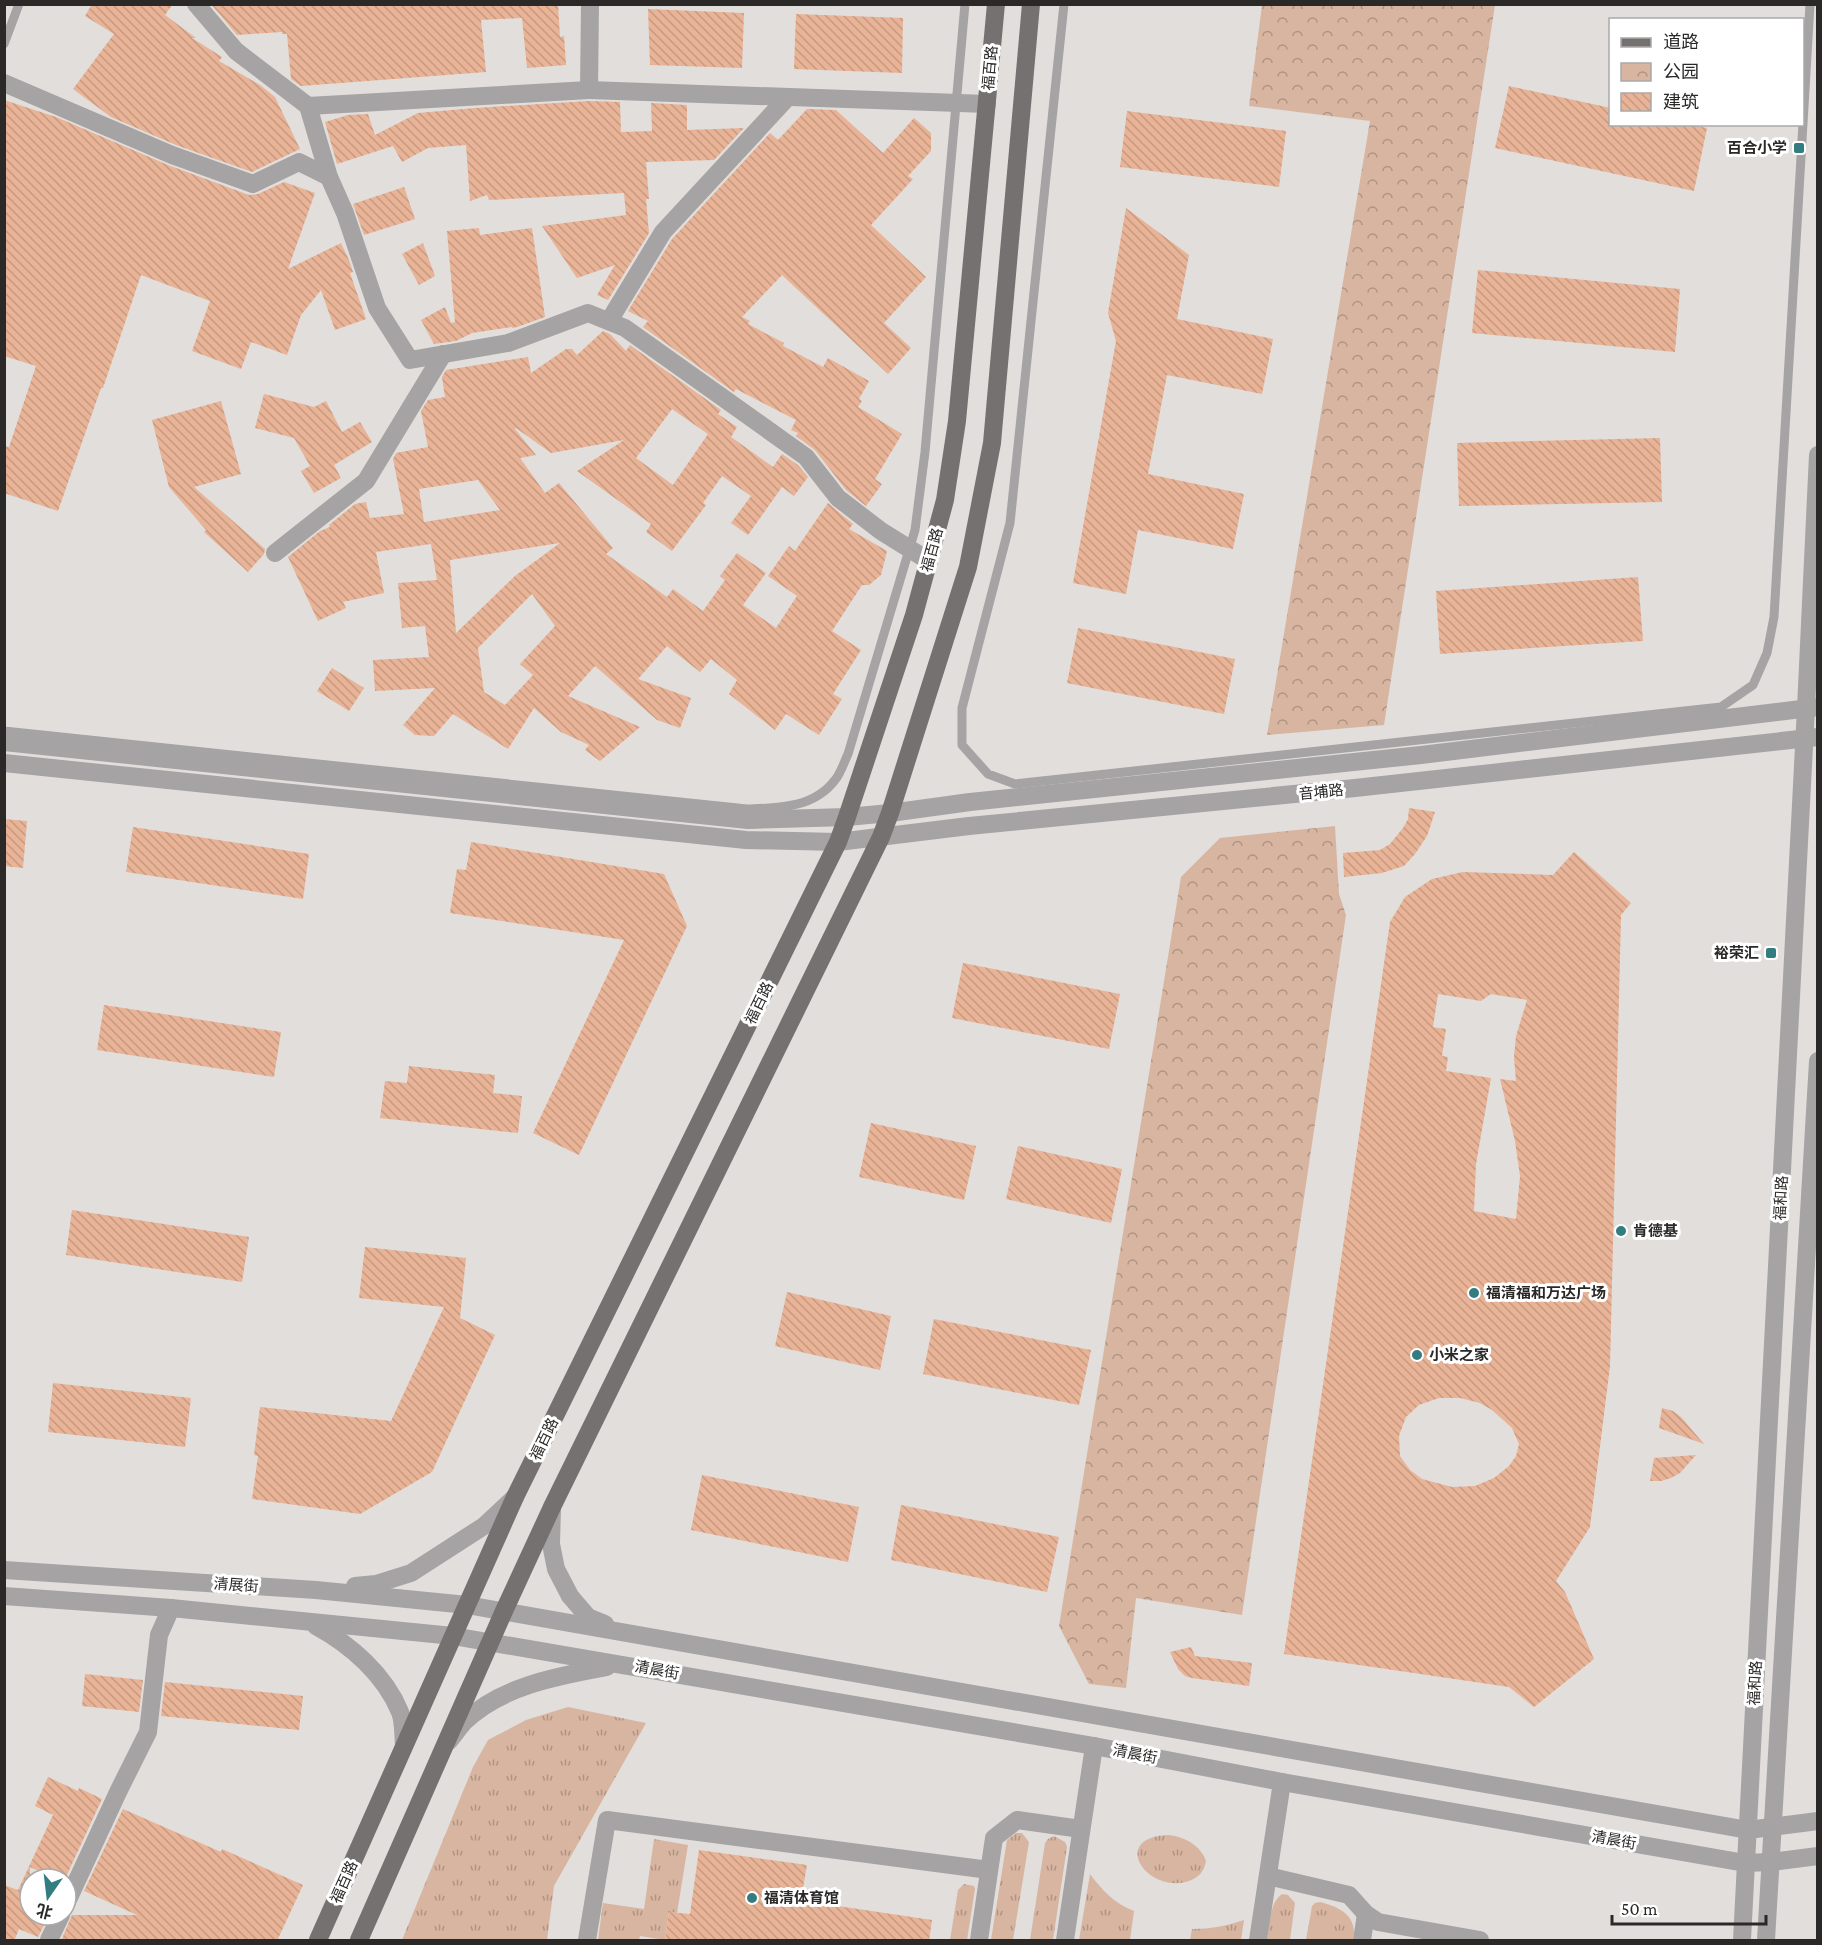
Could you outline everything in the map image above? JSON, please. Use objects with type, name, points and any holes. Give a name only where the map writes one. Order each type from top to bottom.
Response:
[{"type":"main road","name":"福百路","points":[[318,1941],[515,1497],[838,842],[847,817],[914,615],[945,501],[957,421],[996,4]]},
{"type":"main road","points":[[359,1941],[552,1507],[881,837],[890,813],[968,567],[992,443],[1031,4]]},
{"type":"street","points":[[196,4],[236,51],[308,106],[329,177],[345,213],[377,308],[410,360],[508,342],[588,313],[609,321],[625,328],[806,457],[838,498],[881,531],[929,561]]},
{"type":"street","points":[[590,4],[590,90]]},
{"type":"street","points":[[4,83],[172,155],[253,184],[299,162],[329,177]]},
{"type":"street","points":[[308,106],[590,90],[987,104]]},
{"type":"street","points":[[609,321],[663,232],[788,97]]},
{"type":"street","points":[[275,553],[366,481],[443,354]]},
{"type":"street","name":"福和路","points":[[1742,1941],[1811,737],[1818,455]]},
{"type":"street","name":"音埔路","points":[[4,741],[748,820],[847,817],[890,813],[970,802],[1443,753],[1812,708]]},
{"type":"street","name":"音埔路","points":[[4,764],[746,840],[838,842],[969,826],[1355,788],[1811,737]]},
{"type":"street","name":"福和路","points":[[1767,1941],[1818,1061]]},
{"type":"street","points":[[316,1590],[376,1584],[411,1573],[484,1526],[515,1497]]},
{"type":"street","points":[[552,1507],[551,1544],[556,1569],[570,1596],[588,1617],[624,1632]]},
{"type":"street","name":"清展街","points":[[4,1570],[316,1590],[467,1605]]},
{"type":"street","name":"清展街","points":[[4,1596],[171,1608],[453,1636]]},
{"type":"street","name":"清晨街","points":[[467,1605],[1748,1830],[1818,1821]]},
{"type":"street","points":[[78,1878],[118,1790],[148,1732],[159,1635],[171,1608]]},
{"type":"street","points":[[307,1621],[339,1639],[366,1663],[390,1691],[401,1715],[404,1745]]},
{"type":"street","name":"清晨街","points":[[453,1636],[1094,1746],[1282,1782],[1745,1863],[1818,1856]]},
{"type":"street","points":[[445,1747],[464,1722],[494,1700],[537,1682],[621,1664]]},
{"type":"street","points":[[1065,1941],[1094,1746]]},
{"type":"street","points":[[1258,1941],[1282,1782]]},
{"type":"street","points":[[587,1941],[607,1820],[989,1870]]},
{"type":"street","points":[[979,1941],[994,1838],[1017,1820],[1082,1829]]},
{"type":"street","points":[[1268,1876],[1349,1895],[1366,1914],[1378,1922],[1480,1941]]},
{"type":"street","points":[[1362,1941],[1366,1914]]},
{"type":"street","points":[[49,1941],[55,1927]]},
{"type":"lane","points":[[4,44],[20,4]]},
{"type":"lane","points":[[4,730],[747,809],[782,808],[815,798],[836,780],[848,754],[915,530],[925,452],[964,4]]},
{"type":"lane","points":[[1064,4],[1010,523],[962,708],[962,745],[988,774],[1015,783],[1721,707],[1753,685],[1767,653],[1774,617],[1803,126]]},
{"type":"lane","points":[[1804,106],[1810,4]]},
{"type":"green space","points":[[1262,5],[1495,5],[1384,725],[1267,735],[1370,121],[1249,106]]},
{"type":"green space","points":[[1335,826],[1339,894],[1346,915],[1242,1615],[1136,1598],[1126,1688],[1089,1684],[1059,1626],[1181,877],[1220,838]]},
{"type":"green space","points":[[568,1707],[646,1723],[554,1886],[547,1940],[402,1940],[473,1767],[488,1740],[526,1720]]},
{"type":"green space","points":[[1016,1833],[1022,1833],[1029,1842],[1013,1940],[991,1940],[1007,1840]]},
{"type":"green space","points":[[1169,1835],[1181,1838],[1200,1850],[1206,1861],[1196,1878],[1174,1883],[1160,1880],[1148,1873],[1140,1864],[1137,1854],[1140,1845],[1151,1838]]},
{"type":"green space","points":[[1054,1836],[1065,1842],[1067,1847],[1053,1940],[1030,1940],[1045,1843]]},
{"type":"green space","points":[[654,1839],[688,1845],[677,1913],[669,1912],[665,1940],[640,1936],[639,1940],[598,1940],[603,1903],[644,1909]]},
{"type":"green space","points":[[1090,1874],[1109,1896],[1134,1911],[1130,1940],[1079,1940]]},
{"type":"green space","points":[[964,1884],[974,1886],[975,1889],[967,1940],[950,1940],[958,1890]]},
{"type":"green space","points":[[1282,1894],[1288,1895],[1295,1903],[1290,1940],[1267,1940],[1272,1909]]},
{"type":"green space","points":[[1320,1902],[1346,1914],[1353,1925],[1353,1940],[1306,1940],[1312,1906]]},
{"type":"green space","points":[[1244,1920],[1241,1940],[1190,1940],[1192,1929],[1218,1927]]},
{"type":"building","points":[[92,4],[173,4],[165,15],[196,38],[192,38],[222,57],[219,61],[260,85],[275,97],[300,149],[252,172],[176,145],[111,117],[73,89],[114,34],[85,16]]},
{"type":"building","points":[[211,4],[558,4],[560,37],[564,36],[566,65],[527,68],[522,18],[481,20],[486,72],[301,86],[291,79],[287,34],[282,34],[282,32],[237,35]]},
{"type":"building","points":[[648,9],[744,13],[742,68],[650,65]]},
{"type":"building","points":[[796,14],[903,18],[902,73],[794,69]]},
{"type":"building","points":[[1509,86],[1609,108],[1609,126],[1698,126],[1707,128],[1694,191],[1495,148]]},
{"type":"building","points":[[4,100],[56,117],[168,165],[249,195],[258,194],[284,182],[315,193],[288,269],[341,243],[353,272],[350,273],[366,319],[335,330],[321,290],[301,315],[287,355],[251,342],[241,369],[192,351],[210,301],[141,275],[58,511],[4,493],[4,446],[9,447],[36,366],[4,356]]},
{"type":"building","points":[[589,101],[620,102],[621,132],[652,131],[651,103],[687,105],[687,130],[744,128],[714,160],[646,162],[649,233],[608,300],[597,295],[615,265],[577,278],[542,226],[626,215],[624,193],[489,200],[487,195],[470,201],[466,145],[428,148],[402,162],[393,146],[337,164],[325,122],[348,115],[368,114],[375,135],[418,113]]},
{"type":"building","points":[[807,109],[836,110],[883,153],[914,118],[931,133],[931,151],[908,176],[913,179],[871,225],[926,277],[884,323],[911,348],[888,374],[782,275],[742,317],[750,321],[748,324],[784,343],[783,346],[823,367],[828,358],[869,381],[859,399],[862,401],[858,407],[902,434],[875,479],[882,484],[866,506],[846,490],[815,450],[796,436],[798,433],[791,430],[796,420],[736,389],[734,392],[643,327],[648,321],[628,311],[672,239],[770,133],[778,140]]},
{"type":"building","points":[[1127,111],[1286,131],[1279,187],[1120,167]]},
{"type":"building","points":[[404,187],[415,219],[364,235],[353,204]]},
{"type":"building","points":[[1126,208],[1189,255],[1177,319],[1273,339],[1262,394],[1167,375],[1148,474],[1244,494],[1233,549],[1138,530],[1126,594],[1073,583],[1116,341],[1108,313]]},
{"type":"building","points":[[479,228],[480,235],[532,228],[545,317],[517,327],[472,333],[456,341],[434,344],[421,320],[445,307],[451,323],[455,322],[447,231]]},
{"type":"building","points":[[423,243],[435,276],[419,285],[402,254]]},
{"type":"building","points":[[1478,270],[1680,289],[1675,352],[1472,333]]},
{"type":"building","points":[[603,331],[610,334],[626,351],[630,345],[721,410],[718,414],[737,427],[731,437],[773,467],[782,454],[798,465],[808,477],[794,496],[782,487],[748,535],[731,523],[751,496],[722,476],[703,503],[706,505],[672,551],[646,532],[651,524],[577,471],[624,440],[551,453],[516,428],[536,455],[520,458],[545,493],[559,483],[613,548],[606,554],[667,597],[673,589],[703,611],[725,580],[720,576],[737,553],[766,573],[743,605],[776,628],[797,596],[768,576],[789,546],[795,551],[828,503],[853,524],[849,529],[887,551],[881,575],[869,585],[862,585],[832,631],[861,650],[833,694],[842,699],[819,735],[786,714],[775,730],[729,694],[737,680],[711,659],[700,672],[667,646],[638,679],[691,698],[680,728],[657,720],[595,666],[568,696],[640,727],[600,761],[585,750],[589,745],[561,732],[534,708],[508,749],[453,714],[434,736],[415,735],[403,725],[435,688],[375,691],[373,660],[429,657],[425,626],[402,628],[398,583],[437,580],[431,544],[376,552],[384,593],[343,602],[346,608],[318,621],[288,557],[320,531],[330,527],[329,525],[355,504],[366,502],[370,518],[404,514],[393,459],[396,453],[428,447],[421,411],[428,400],[445,397],[442,377],[446,370],[528,357],[531,373],[566,349],[572,349],[577,355]],"holes":[[[672,409],[708,434],[673,485],[636,458]],[[478,480],[500,510],[424,522],[419,489]],[[560,543],[515,576],[456,633],[450,560]],[[532,594],[555,626],[520,664],[533,675],[505,705],[484,692],[478,648]]]},
{"type":"building","points":[[264,394],[314,407],[326,401],[342,432],[360,422],[372,442],[334,465],[341,478],[314,493],[301,471],[310,466],[294,438],[255,428]]},
{"type":"building","points":[[221,401],[241,474],[194,487],[265,549],[264,554],[248,572],[204,532],[206,530],[169,487],[152,420]]},
{"type":"building","points":[[1660,438],[1662,502],[1459,506],[1457,443]]},
{"type":"building","points":[[1638,577],[1643,641],[1440,654],[1436,591]]},
{"type":"building","points":[[1078,628],[1235,659],[1224,714],[1067,683]]},
{"type":"building","points":[[332,668],[364,688],[349,711],[317,691]]},
{"type":"building","points":[[1409,808],[1435,812],[1427,836],[1404,866],[1382,873],[1344,877],[1343,853],[1380,850],[1390,844],[1408,819]]},
{"type":"building","points":[[4,819],[27,821],[23,868],[4,866]]},
{"type":"building","points":[[133,827],[309,854],[303,899],[126,872]]},
{"type":"building","points":[[471,842],[664,874],[687,926],[579,1155],[533,1133],[624,940],[450,913],[457,869],[466,870]]},
{"type":"building","name":"福清福和万达广场","points":[[1574,852],[1631,903],[1621,915],[1610,1366],[1590,1527],[1556,1581],[1565,1592],[1594,1659],[1534,1707],[1509,1687],[1284,1654],[1390,922],[1405,897],[1432,879],[1463,872],[1553,875]],"holes":[[[1438,994],[1481,1001],[1491,994],[1527,1000],[1516,1036],[1514,1057],[1516,1081],[1500,1079],[1515,1141],[1520,1176],[1516,1219],[1474,1211],[1476,1164],[1491,1078],[1446,1071],[1448,1057],[1442,1056],[1446,1029],[1433,1027]],[[1439,1398],[1460,1398],[1480,1403],[1492,1410],[1512,1428],[1519,1444],[1516,1456],[1509,1466],[1494,1478],[1475,1486],[1452,1487],[1422,1479],[1410,1470],[1400,1456],[1399,1436],[1406,1417],[1419,1405]]]},
{"type":"building","points":[[963,963],[1120,994],[1109,1049],[952,1018]]},
{"type":"building","points":[[104,1005],[281,1032],[274,1077],[97,1050]]},
{"type":"building","points":[[409,1066],[495,1075],[493,1093],[522,1096],[518,1133],[380,1118],[385,1081],[407,1083]]},
{"type":"building","points":[[871,1123],[976,1146],[964,1200],[859,1177]]},
{"type":"building","points":[[1018,1146],[1122,1169],[1111,1223],[1006,1199]]},
{"type":"building","points":[[72,1210],[249,1237],[242,1282],[66,1255]]},
{"type":"building","points":[[365,1247],[466,1258],[460,1318],[495,1335],[432,1472],[360,1514],[252,1499],[258,1456],[254,1455],[260,1407],[391,1421],[444,1307],[359,1298]]},
{"type":"building","points":[[787,1292],[891,1316],[880,1370],[775,1346]]},
{"type":"building","points":[[934,1319],[1091,1350],[1079,1405],[923,1374]]},
{"type":"building","points":[[53,1383],[191,1398],[185,1447],[48,1432]]},
{"type":"building","points":[[1662,1408],[1673,1411],[1681,1417],[1704,1444],[1659,1428]]},
{"type":"building","points":[[1696,1455],[1680,1473],[1661,1481],[1650,1481],[1654,1458]]},
{"type":"building","points":[[702,1475],[859,1507],[848,1562],[691,1530]]},
{"type":"building","points":[[901,1505],[1059,1537],[1047,1592],[891,1560]]},
{"type":"building","points":[[1191,1647],[1195,1656],[1252,1663],[1249,1686],[1185,1676],[1178,1669],[1170,1652]]},
{"type":"building","points":[[85,1674],[143,1680],[139,1712],[82,1706]]},
{"type":"building","points":[[165,1682],[303,1696],[299,1730],[161,1716]]},
{"type":"building","points":[[48,1777],[102,1799],[71,1867],[29,1867],[53,1815],[35,1806]]},
{"type":"building","points":[[123,1809],[303,1885],[277,1941],[61,1941],[67,1927],[78,1927],[78,1915],[137,1915],[84,1891]]},
{"type":"building","name":"福清体育馆","points":[[699,1850],[807,1865],[803,1888],[813,1890],[811,1902],[932,1920],[929,1941],[665,1941],[669,1912],[690,1914]]},
{"type":"building","points":[[4,1885],[18,1890],[18,1927],[43,1927],[38,1937],[19,1929],[14,1941],[4,1941]]},
{"type":"place","name":"百合小学","points":[[1799,148]]},
{"type":"place","name":"裕荣汇","points":[[1771,953]]},
{"type":"place","name":"肯德基","points":[[1621,1231]]},
{"type":"place","name":"福清福和万达广场","points":[[1474,1293]]},
{"type":"place","name":"小米之家","points":[[1417,1355]]},
{"type":"place","name":"福清体育馆","points":[[752,1898]]}]
